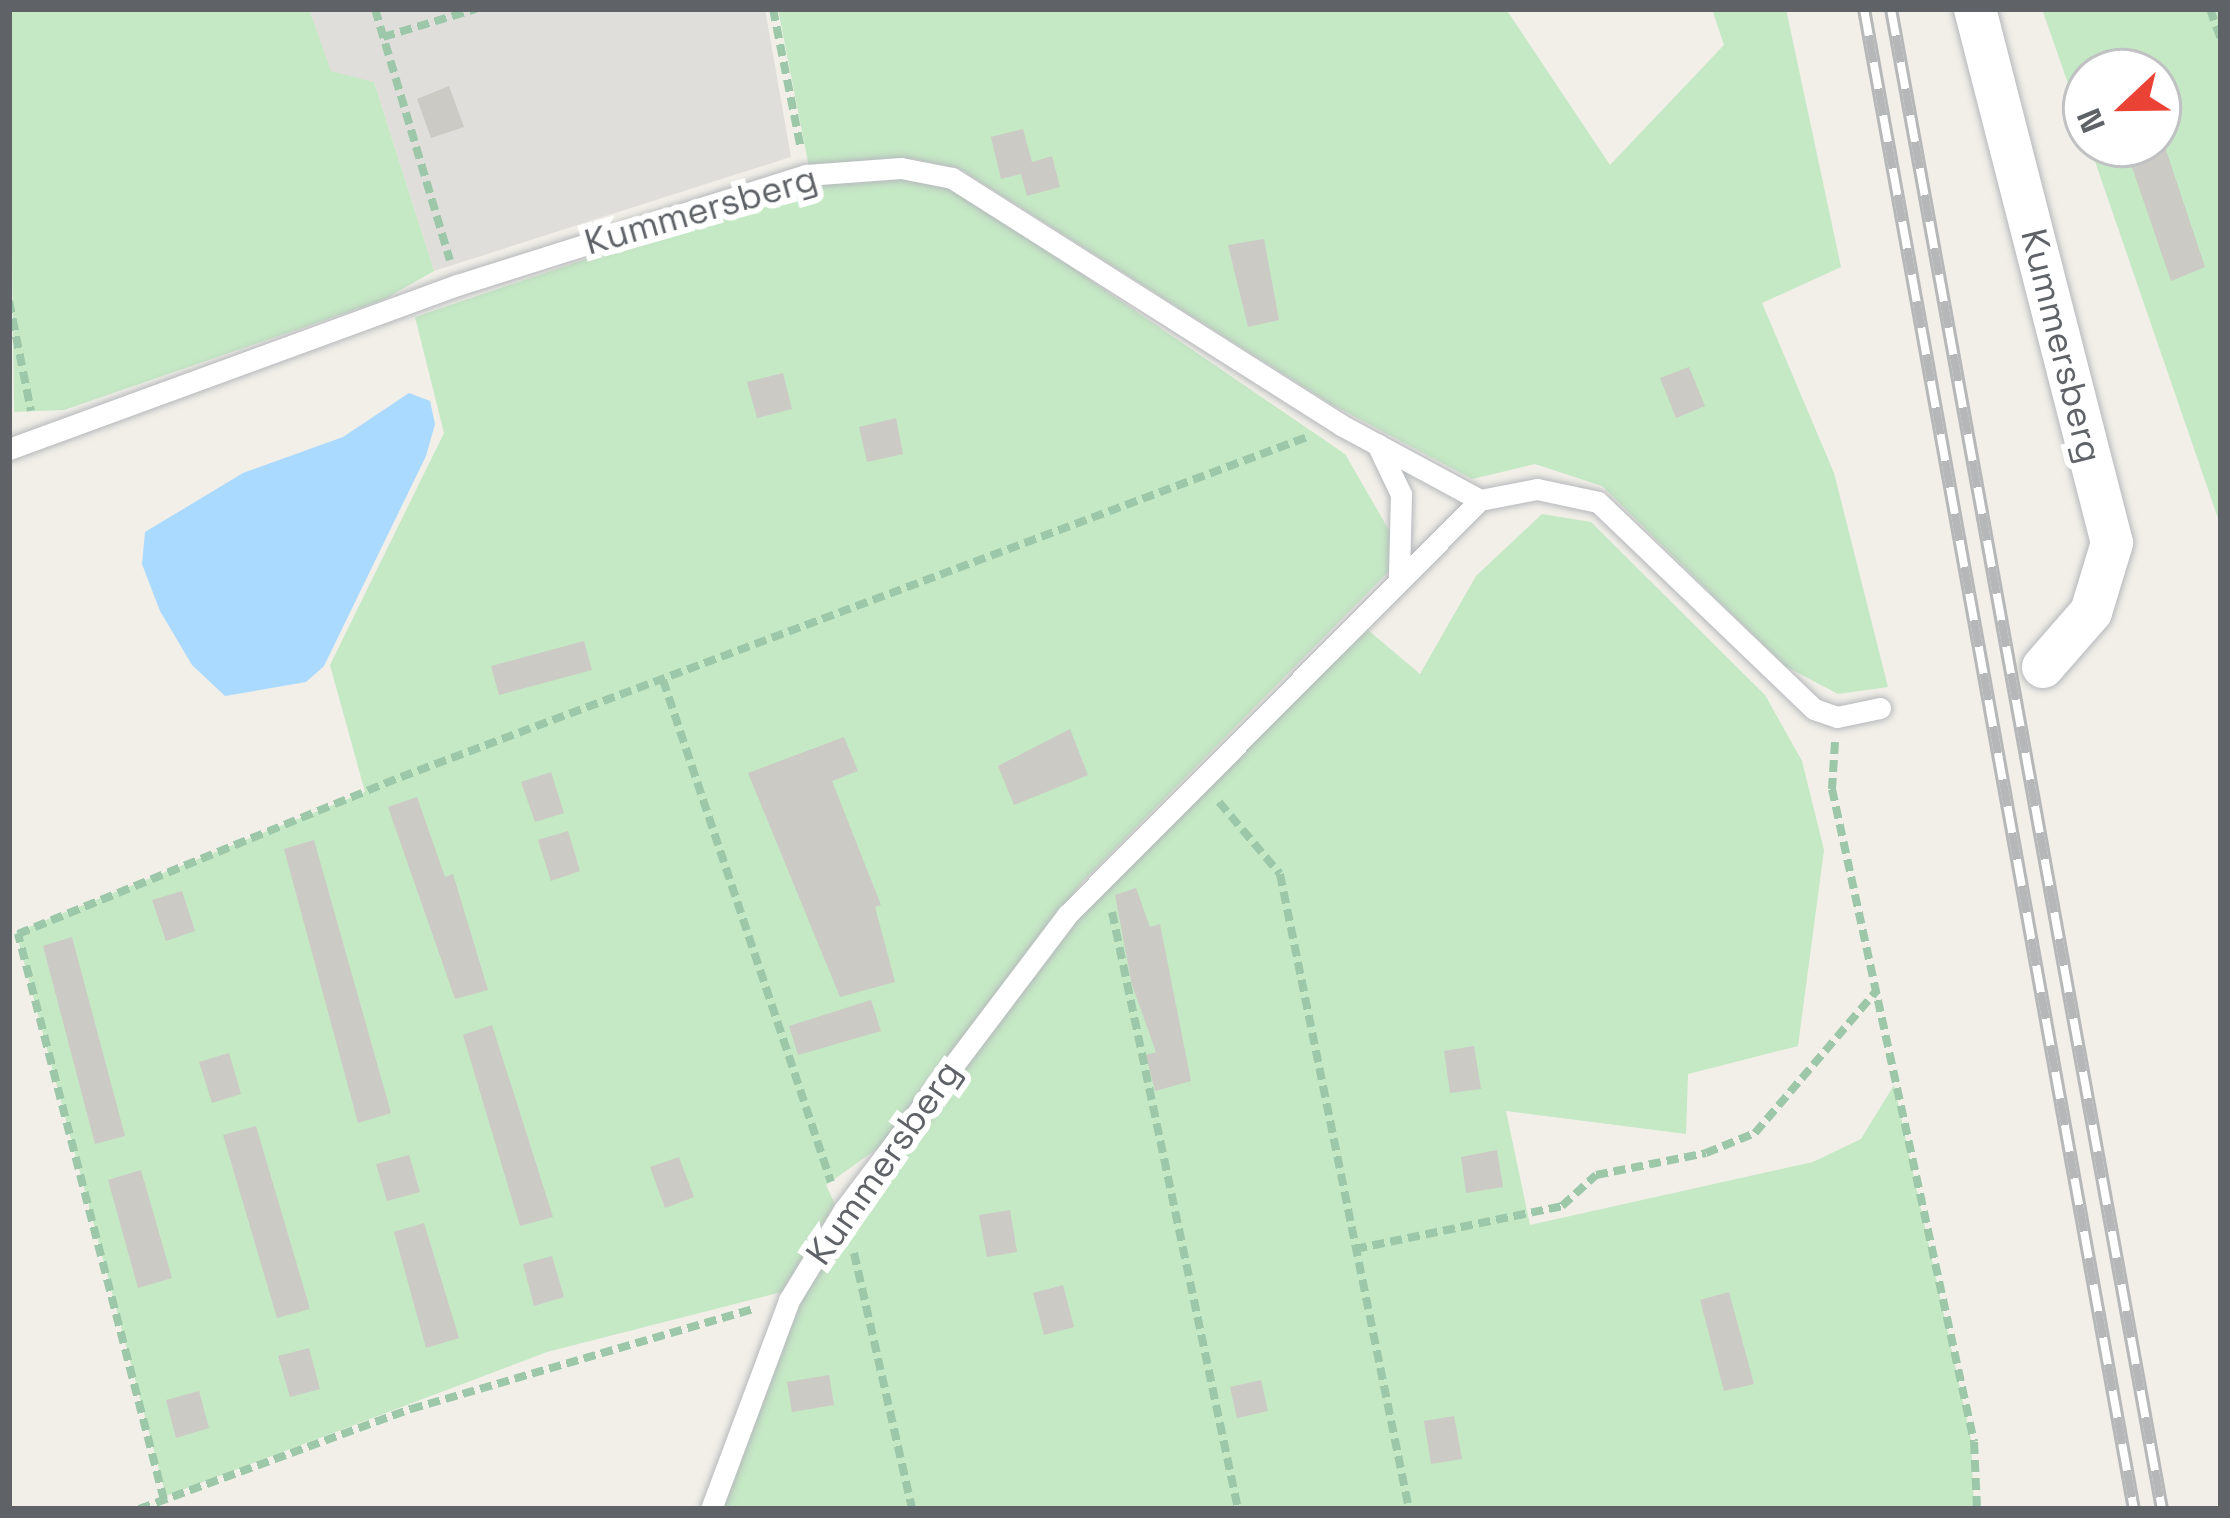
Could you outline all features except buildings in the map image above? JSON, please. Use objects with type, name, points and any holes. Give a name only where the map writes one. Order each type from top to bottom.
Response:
[{"type":"street","name":"Kummersberg","points":[[1976,9],[2112,543],[2091,612],[2043,667]]},
{"type":"lane","name":"Kummersberg","points":[[9,449],[457,285],[806,175],[901,169],[952,178],[1341,425],[1480,500],[1104,874],[844,1210],[789,1300],[710,1509]]},
{"type":"lane","points":[[1377,443],[1400,494],[1399,576]]},
{"type":"lane","points":[[1480,500],[1537,489],[1598,502],[1814,709],[1837,717],[1880,708]]},
{"type":"path","points":[[375,9],[457,285]]},
{"type":"path","points":[[383,37],[476,9]]},
{"type":"path","points":[[773,9],[806,175]]},
{"type":"path","points":[[2210,9],[2221,39]]},
{"type":"path","points":[[9,301],[37,442]]},
{"type":"path","points":[[164,1500],[18,934],[401,777],[663,680],[972,557],[1341,425]]},
{"type":"path","points":[[663,680],[844,1210],[913,1509]]},
{"type":"path","points":[[1837,717],[1832,789],[1975,1442],[1977,1509]]},
{"type":"path","points":[[1201,781],[1280,874],[1409,1509]]},
{"type":"path","points":[[1104,874],[1238,1509]]},
{"type":"path","points":[[1355,1249],[1562,1206],[1596,1175],[1706,1153],[1755,1133],[1877,989]]},
{"type":"path","points":[[139,1509],[411,1409],[789,1300]]},
{"type":"shaded area","points":[[309,9],[765,9],[791,157],[434,271],[374,82],[331,72]]},
{"type":"green space","points":[[9,9],[309,9],[331,71],[374,82],[434,271],[383,300],[64,410],[14,412]]},
{"type":"green space","points":[[778,9],[1506,9],[1610,165],[1724,45],[1712,9],[1786,9],[1841,267],[1762,303],[1834,473],[1888,687],[1838,694],[1785,666],[1602,486],[1535,464],[1472,479],[1331,404],[960,169],[914,159],[809,167]]},
{"type":"green space","points":[[2042,9],[2221,9],[2221,527],[2097,168],[2182,168],[2182,48],[2062,48],[2062,66]]},
{"type":"green space","points":[[906,177],[957,189],[1345,454],[1404,556],[1082,882],[881,1146],[826,1185],[835,1204],[782,1292],[547,1352],[166,1496],[16,932],[365,792],[330,665],[444,433],[415,317],[811,183]]},
{"type":"green space","points":[[1542,514],[1591,522],[1765,695],[1802,761],[1824,850],[1798,1046],[1688,1074],[1686,1134],[1506,1111],[1530,1225],[1813,1162],[1861,1139],[1894,1085],[1971,1439],[1974,1509],[716,1509],[796,1302],[856,1207],[1097,892],[1368,630],[1420,674],[1476,576]]},
{"type":"water","points":[[409,393],[430,401],[435,424],[426,456],[324,666],[306,682],[225,696],[192,665],[160,611],[142,564],[145,532],[243,473],[343,437]]},
{"type":"railway","points":[[1864,9],[2134,1509]]},
{"type":"railway","points":[[1891,9],[2162,1509]]}]
